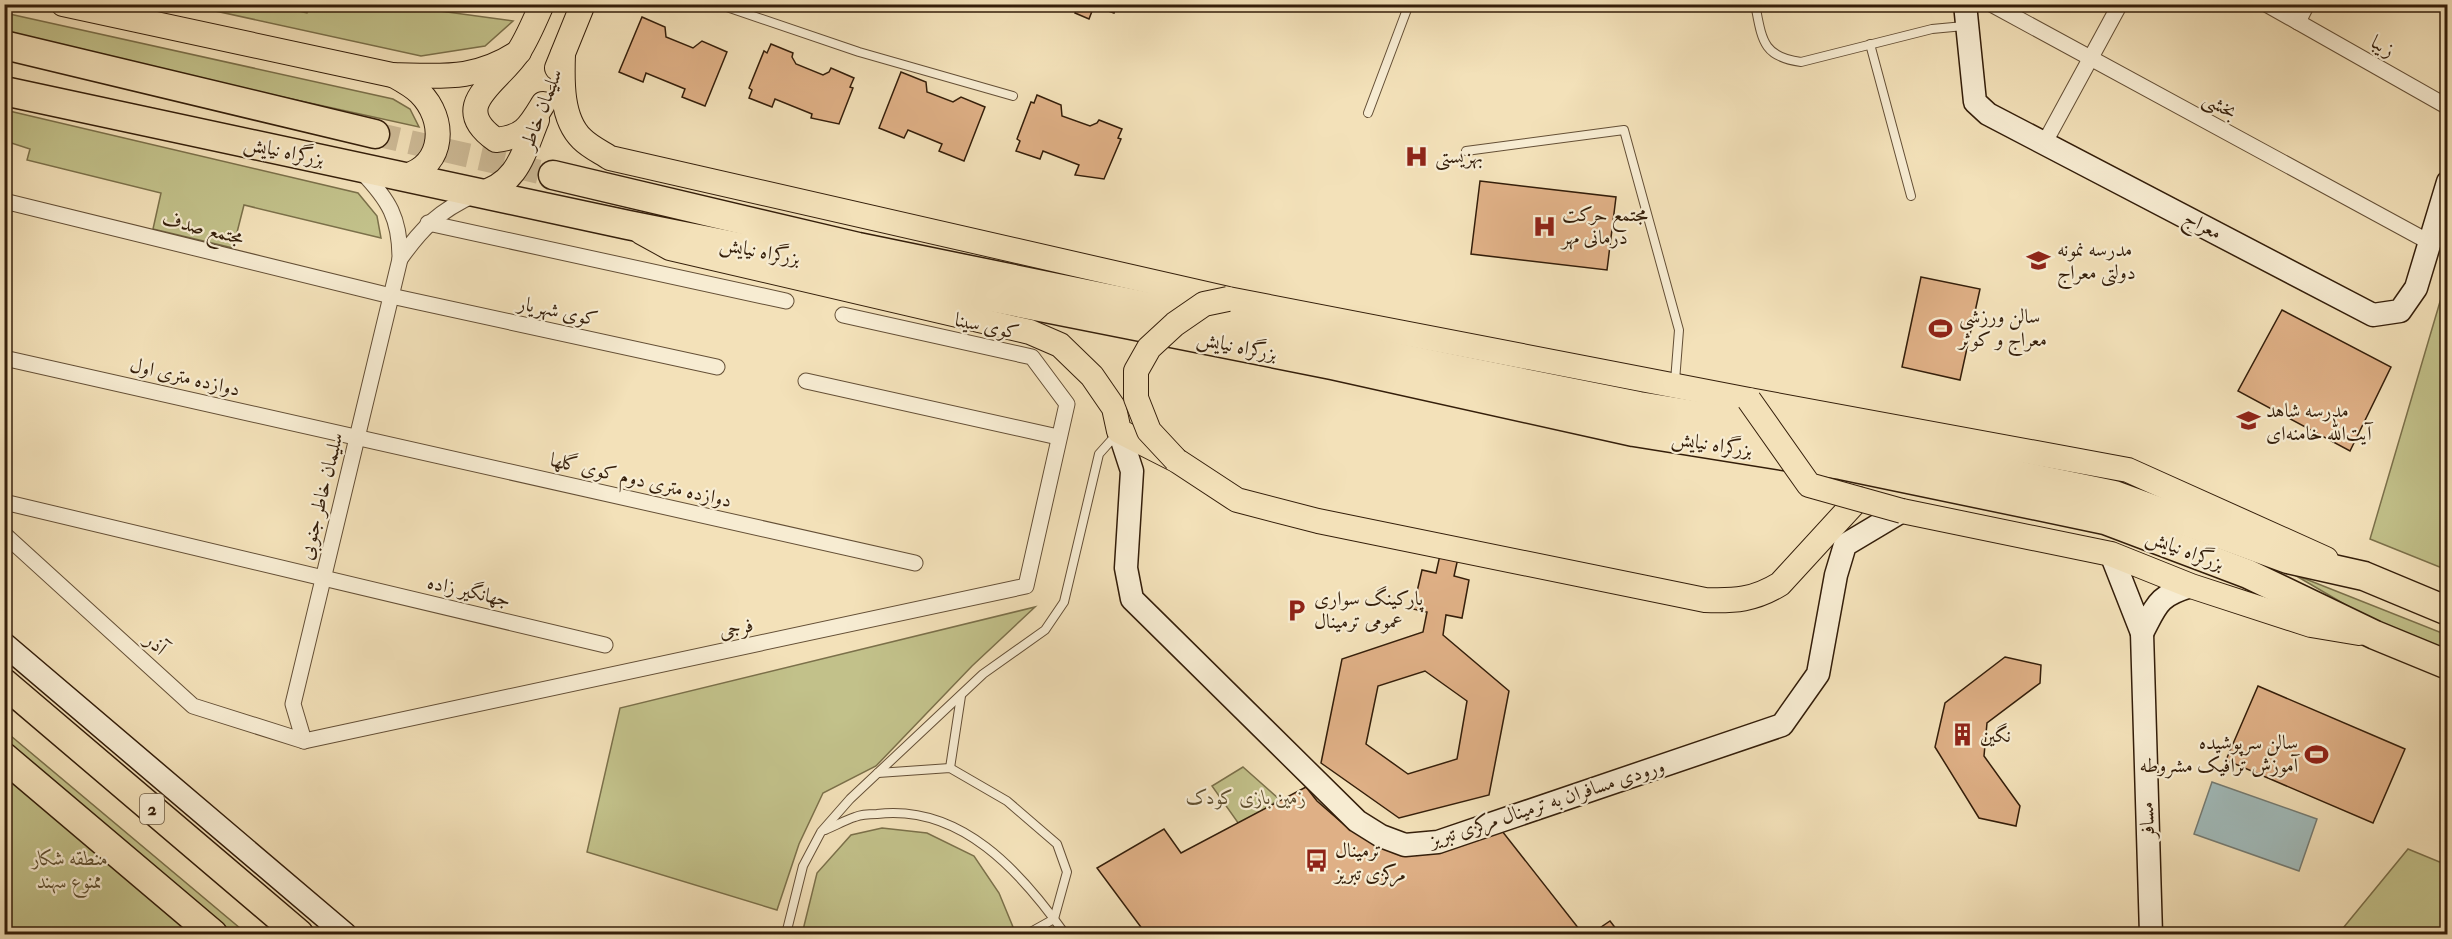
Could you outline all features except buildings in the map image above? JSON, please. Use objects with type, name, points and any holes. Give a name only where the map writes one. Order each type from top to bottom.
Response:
[{"type":"highway","name":"بزرگراه نیایش","points":[[4,45],[375,134]]},
{"type":"highway","name":"بزرگراه نیایش","points":[[4,91],[406,176],[478,194],[1332,365],[1634,432],[1842,465],[2104,520],[2248,574],[2375,635],[2448,665]]},
{"type":"highway","name":"بزرگراه نیایش","points":[[553,175],[858,247],[1639,406],[1842,439],[2114,495],[2288,559],[2364,576],[2448,611]]},
{"type":"highway","name":"2","points":[[5,683],[299,934]]},
{"type":"highway","points":[[4,757],[213,934]]},
{"type":"main road","points":[[63,4],[392,75],[470,74],[499,65],[519,52]]},
{"type":"main road","name":"سلیمان خاطر","points":[[542,4],[519,52],[476,100],[475,113],[478,123],[496,140],[511,138],[523,133],[543,104]]},
{"type":"main road","name":"سلیمان خاطر","points":[[478,194],[494,190],[511,176],[521,160],[584,4]]},
{"type":"main road","name":"بزرگراه نیایش","points":[[563,54],[562,86],[573,129],[583,140],[610,158],[1228,299],[1674,386],[2128,470],[2364,576]]},
{"type":"main road","points":[[392,75],[420,93],[434,113],[437,123],[438,139],[432,156],[422,170],[406,176]]},
{"type":"main road","points":[[628,225],[670,248],[1030,332],[1060,345],[1092,376],[1114,408],[1119,431],[1176,460],[1237,500],[1318,521],[1705,600],[1738,601],[1774,588],[1858,499]]},
{"type":"main road","points":[[1176,460],[1149,431],[1136,398],[1136,370],[1149,348],[1175,324],[1204,304],[1228,299]]},
{"type":"main road","points":[[1749,400],[1809,485],[1902,510],[2110,554],[2191,586],[2311,625],[2375,635]]},
{"type":"street","name":"بخشی","points":[[1991,4],[2429,242]]},
{"type":"street","points":[[2045,142],[2120,4]]},
{"type":"street","name":"زیبا","points":[[2266,4],[2448,107]]},
{"type":"street","points":[[2298,22],[2307,4]]},
{"type":"street","name":"معراج","points":[[1966,15],[1975,102],[1988,114],[2373,315],[2400,310],[2416,288],[2448,182]]},
{"type":"street","name":"سلیمان خاطر جنوبی","points":[[304,741],[293,704],[400,260],[400,235],[393,216],[379,190],[357,167]]},
{"type":"street","name":"سلیمان خاطر جنوبی","points":[[400,260],[428,223],[453,205],[478,194]]},
{"type":"street","name":"مجتمع صدف","points":[[4,201],[391,296]]},
{"type":"street","points":[[428,223],[786,301]]},
{"type":"street","name":"کوی شهریار","points":[[391,296],[717,367]]},
{"type":"street","name":"کوی سینا","points":[[843,315],[1032,357],[1067,404],[1058,437]]},
{"type":"street","name":"دوازده متری اول","points":[[4,358],[357,438]]},
{"type":"street","points":[[807,381],[1058,437]]},
{"type":"street","name":"ورودی مسافران به ترمینال مرکزی تبریز","points":[[1119,431],[1132,471],[1125,568],[1132,599],[1357,820],[1381,836],[1405,845],[1438,842],[1782,725],[1818,674],[1836,576],[1845,545],[1902,510]]},
{"type":"street","name":"فرجی","points":[[304,741],[1026,586],[1058,437]]},
{"type":"street","name":"دوازده متری دوم کوی گلها","points":[[357,438],[915,563]]},
{"type":"street","name":"جهانگیر زاده","points":[[4,502],[605,645]]},
{"type":"street","name":"آذر","points":[[4,534],[193,706],[304,741]]},
{"type":"street","points":[[2110,554],[2142,633]]},
{"type":"street","points":[[2142,633],[2158,602],[2172,592],[2191,586]]},
{"type":"street","name":"مسافر","points":[[2142,633],[2151,934]]},
{"type":"street","points":[[4,644],[345,934]]},
{"type":"lane","points":[[718,4],[860,52],[1013,96]]},
{"type":"lane","points":[[1368,113],[1409,4]]},
{"type":"lane","points":[[1755,4],[1764,42],[1776,56],[1784,60],[1801,62],[1932,29],[1966,15]]},
{"type":"lane","points":[[1870,44],[1911,196]]},
{"type":"lane","points":[[1466,151],[1624,130],[1679,330],[1674,386]]},
{"type":"lane","points":[[786,934],[804,866],[821,832],[850,799],[983,674],[1045,630],[1064,602],[1099,454],[1119,431]]},
{"type":"lane","points":[[950,768],[961,695]]},
{"type":"lane","points":[[878,773],[950,768],[1007,801],[1057,844],[1067,872],[1054,919],[1027,934]]},
{"type":"lane","points":[[821,832],[856,816],[895,812],[931,817],[965,832],[998,855],[1065,934]]},
{"type":"green space","points":[[388,4],[513,21],[485,46],[421,56],[188,5],[271,5],[307,13],[311,5]]},
{"type":"green space","points":[[5,13],[393,99],[410,109],[419,127],[5,36]]},
{"type":"green space","points":[[5,110],[358,193],[377,216],[381,238],[244,205],[233,248],[153,229],[161,193],[27,160],[30,149],[5,141]]},
{"type":"green space","points":[[2447,278],[2448,570],[2370,539]]},
{"type":"green space","points":[[2293,574],[2447,635],[2447,651],[2368,618]]},
{"type":"green space","points":[[1035,607],[972,666],[876,766],[823,793],[799,844],[777,910],[587,852],[620,708]]},
{"type":"green space","name":"منطقه شکار ممنوع سهند","points":[[5,731],[247,934],[5,934]]},
{"type":"green space","name":"زمین بازی کودک","points":[[1243,767],[1279,799],[1241,827],[1212,786]]},
{"type":"green space","points":[[882,828],[927,833],[974,856],[999,893],[1013,927],[1001,934],[802,934],[817,873],[851,835]]},
{"type":"green space","points":[[2408,849],[2447,865],[2447,934],[2312,934],[2339,933]]},
{"type":"water","points":[[2212,782],[2317,819],[2299,871],[2194,834]]},
{"type":"tunnel","points":[[375,134],[553,175]]},
{"type":"place","name":"بهزیستی","points":[[1417,156]]},
{"type":"place","name":"مجتمع حرکت درمانی مهر","points":[[1544,226]]},
{"type":"place","name":"مدرسه نمونه دولتی معراج","points":[[2039,260]]},
{"type":"place","name":"سالن ورزشی معراج و کوثر","points":[[1941,328]]},
{"type":"place","name":"مدرسه شاهد آیت‌الله خامنه‌ای","points":[[2248,421]]},
{"type":"place","name":"پارکینگ سواری عمومی ترمینال","points":[[1296,610]]},
{"type":"place","name":"نگین","points":[[1962,735]]},
{"type":"place","name":"سالن سرپوشیده آموزش ترافیک مشروطه","points":[[2316,754]]},
{"type":"place","name":"ترمینال مرکزی تبریز","points":[[1317,861]]}]
